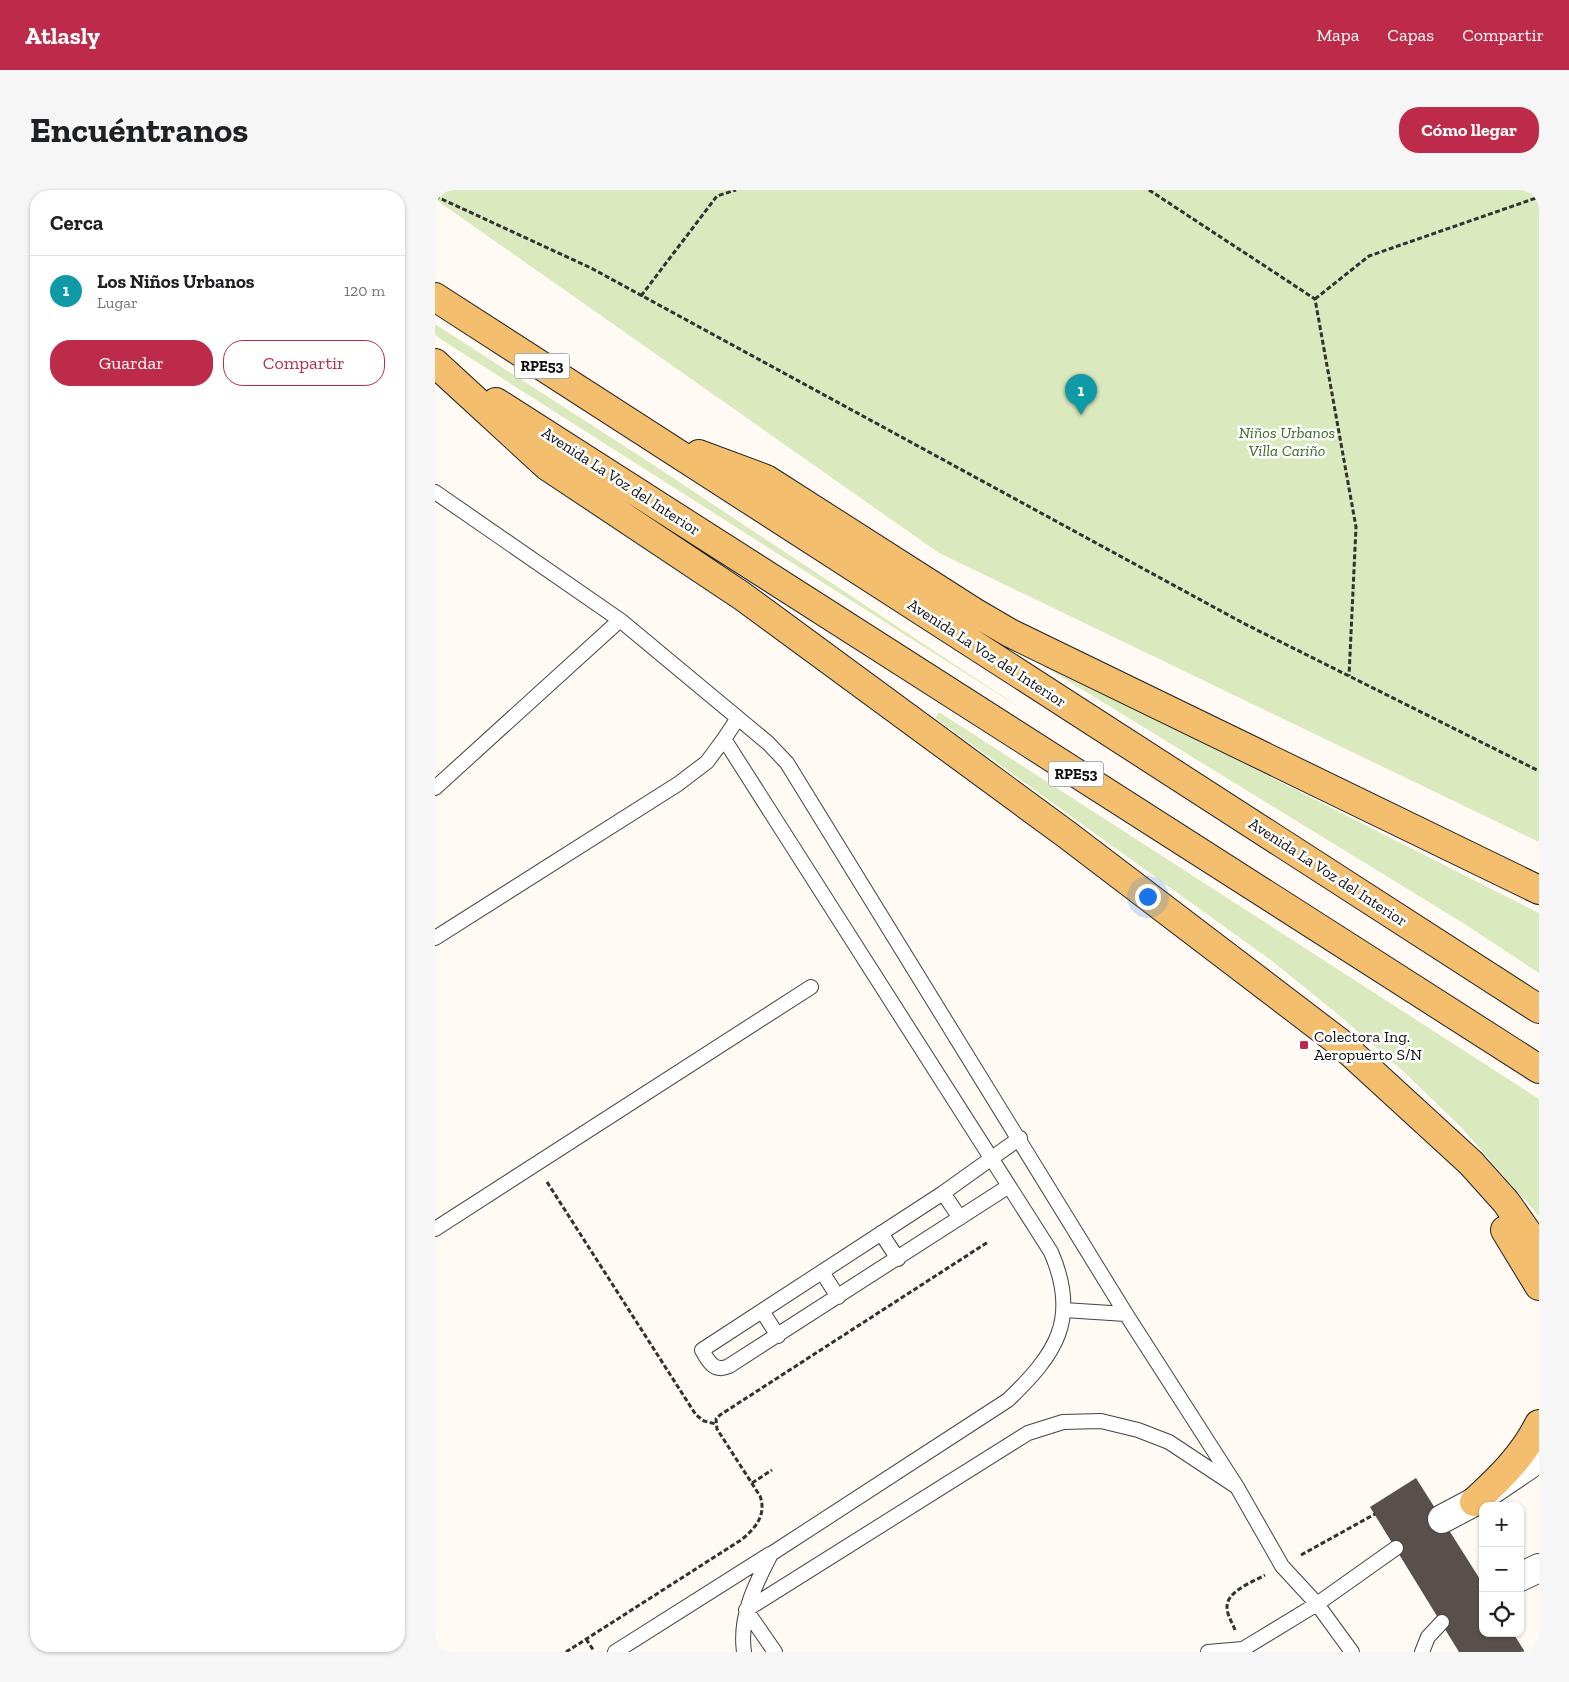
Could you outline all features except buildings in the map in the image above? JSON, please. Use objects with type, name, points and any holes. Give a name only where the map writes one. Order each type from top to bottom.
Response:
[{"type":"main road","name":"Avenida La Voz del Interior","points":[[435,297],[1539,1009]]},
{"type":"main road","name":"Avenida La Voz del Interior","points":[[435,363],[1539,1069]]},
{"type":"main road","points":[[435,363],[547,466],[742,596],[1275,991],[1339,1042],[1471,1163],[1506,1202],[1539,1248]]},
{"type":"main road","points":[[649,434],[767,479],[974,612],[1010,632],[1539,890]]},
{"type":"main road","points":[[1392,1089],[1430,1148],[1461,1178],[1506,1231],[1539,1286]]},
{"type":"main road","points":[[1474,1502],[1510,1468],[1527,1447],[1539,1424]]},
{"type":"street","points":[[1442,1519],[1474,1502],[1539,1458]]},
{"type":"street","points":[[1524,1575],[1539,1568]]},
{"type":"lane","points":[[435,492],[620,620],[768,743],[787,763],[1020,1138],[1126,1314],[1237,1487],[1282,1566],[1317,1604],[1352,1652]]},
{"type":"lane","points":[[435,788],[620,620]]},
{"type":"lane","points":[[435,938],[679,784],[707,762],[738,718]]},
{"type":"lane","points":[[615,1652],[771,1554],[1008,1400],[1037,1372],[1058,1340],[1064,1310],[1061,1282],[1051,1252],[724,739]]},
{"type":"lane","points":[[435,1229],[811,987]]},
{"type":"lane","points":[[1009,1186],[729,1366],[719,1368],[710,1365],[702,1350],[943,1193],[1020,1138]]},
{"type":"lane","points":[[943,1193],[960,1218]]},
{"type":"lane","points":[[881,1233],[898,1259]]},
{"type":"lane","points":[[821,1272],[838,1297]]},
{"type":"lane","points":[[1064,1310],[1126,1314]]},
{"type":"lane","points":[[762,1311],[778,1336]]},
{"type":"lane","points":[[746,1610],[1028,1433],[1063,1422],[1101,1421],[1139,1430],[1169,1442],[1237,1487]]},
{"type":"lane","points":[[1208,1652],[1226,1652],[1243,1649],[1317,1604],[1396,1548]]},
{"type":"lane","points":[[744,1652],[746,1610],[755,1584],[771,1554]]},
{"type":"lane","points":[[746,1610],[775,1652]]},
{"type":"lane","points":[[1422,1652],[1428,1637],[1442,1622]]},
{"type":"path","points":[[641,296],[717,196],[736,190]]},
{"type":"path","points":[[1149,190],[1315,300],[1356,527],[1349,676]]},
{"type":"path","points":[[435,196],[591,268],[1243,623],[1539,771]]},
{"type":"path","points":[[1315,300],[1369,256],[1539,197]]},
{"type":"path","points":[[540,1186],[547,1181],[696,1415],[704,1421],[715,1424],[762,1501],[759,1521],[753,1531],[566,1652]]},
{"type":"path","points":[[715,1424],[721,1415],[988,1242]]},
{"type":"path","points":[[752,1483],[772,1470]]},
{"type":"path","points":[[586,1639],[595,1652]]},
{"type":"green space","name":"Niños Urbanos Villa Cariño","points":[[435,190],[1539,190],[1539,842],[939,553],[435,199]]},
{"type":"green space","points":[[435,324],[652,464],[1028,713],[442,340],[435,335]]},
{"type":"green space","points":[[1008,644],[1539,913],[1539,973],[1463,923]]},
{"type":"green space","points":[[939,712],[1539,1099],[1539,1216],[1461,1127],[1404,1072],[1340,1016],[1272,961],[935,718]]},
{"type":"place","name":"Los Niños Urbanos","points":[[1081,415]]},
{"type":"place","name":"Colectora Ing. Aeropuerto S/N","points":[[1304,1045]]}]
